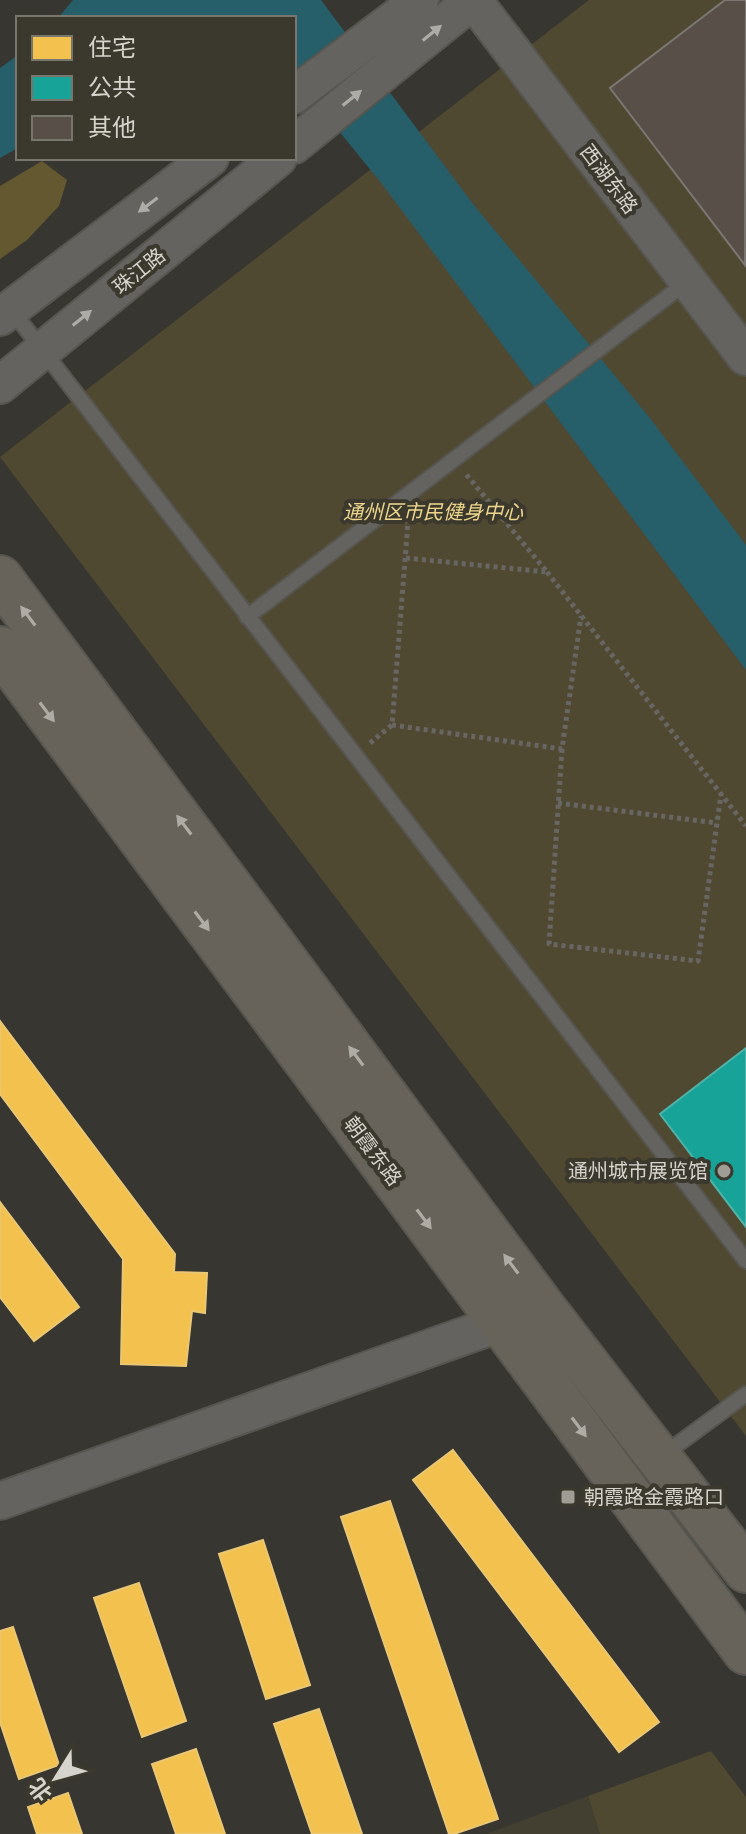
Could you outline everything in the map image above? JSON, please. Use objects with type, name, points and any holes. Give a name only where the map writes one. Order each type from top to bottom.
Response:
[{"type":"main road","points":[[0,578],[543,1308],[746,1570]]},
{"type":"main road","name":"朝霞东路","points":[[0,649],[746,1652]]},
{"type":"street","points":[[296,93],[420,0]]},
{"type":"street","points":[[303,138],[473,0]]},
{"type":"street","name":"西湖东路","points":[[473,0],[746,357]]},
{"type":"street","points":[[5,312],[207,160]]},
{"type":"street","name":"珠江路","points":[[0,385],[276,160]]},
{"type":"street","points":[[0,1501],[543,1308]]},
{"type":"lane","points":[[247,617],[687,282]]},
{"type":"lane","points":[[5,312],[357,753],[746,1261]]},
{"type":"lane","points":[[659,1458],[746,1394]]},
{"type":"path","points":[[454,460],[547,572],[746,826]]},
{"type":"path","points":[[357,753],[392,725],[408,522],[390,506]]},
{"type":"path","points":[[406,558],[547,572]]},
{"type":"path","points":[[581,616],[562,749],[549,944],[698,961],[721,794]]},
{"type":"path","points":[[392,725],[562,749]]},
{"type":"path","points":[[558,803],[717,823]]},
{"type":"shaded area","points":[[42,161],[67,180],[59,206],[27,240],[0,259],[0,186]]},
{"type":"shaded area","points":[[588,1796],[600,1834],[487,1834]]},
{"type":"green space","name":"通州区市民健身中心","points":[[589,0],[746,0],[746,1436],[0,457]]},
{"type":"green space","points":[[711,1751],[746,1797],[746,1834],[600,1834],[588,1796]]},
{"type":"water","points":[[73,0],[321,0],[473,204],[649,417],[746,545],[746,670],[382,184],[296,78],[296,16],[60,16]]},
{"type":"water","points":[[16,56],[16,149],[0,158],[0,68]]},
{"type":"building: 住宅","points":[[0,1021],[175,1254],[174,1272],[207,1273],[205,1313],[192,1311],[186,1366],[121,1364],[123,1259],[0,1094]]},
{"type":"building: 住宅","points":[[0,1202],[79,1307],[34,1341],[0,1297]]},
{"type":"building: 住宅","points":[[453,1450],[659,1722],[619,1752],[413,1480]]},
{"type":"building: 住宅","points":[[390,1501],[498,1819],[454,1834],[449,1834],[341,1517]]},
{"type":"building: 住宅","points":[[263,1540],[310,1685],[266,1699],[219,1554]]},
{"type":"building: 住宅","points":[[139,1583],[186,1721],[142,1737],[94,1598]]},
{"type":"building: 住宅","points":[[13,1627],[59,1765],[19,1779],[0,1722],[0,1631]]},
{"type":"building: 住宅","points":[[319,1709],[362,1834],[312,1834],[274,1724]]},
{"type":"building: 住宅","points":[[196,1749],[225,1834],[176,1834],[152,1764]]},
{"type":"building: 住宅","points":[[68,1793],[82,1834],[37,1834],[28,1807]]},
{"type":"building: 公共","name":"通州城市展览馆","points":[[746,1048],[746,1227],[660,1114]]},
{"type":"building: 其他","points":[[725,0],[746,0],[745,265],[610,88]]},
{"type":"place","name":"通州城市展览馆","points":[[724,1171]]},
{"type":"place","name":"朝霞路金霞路口","points":[[568,1497]]}]
